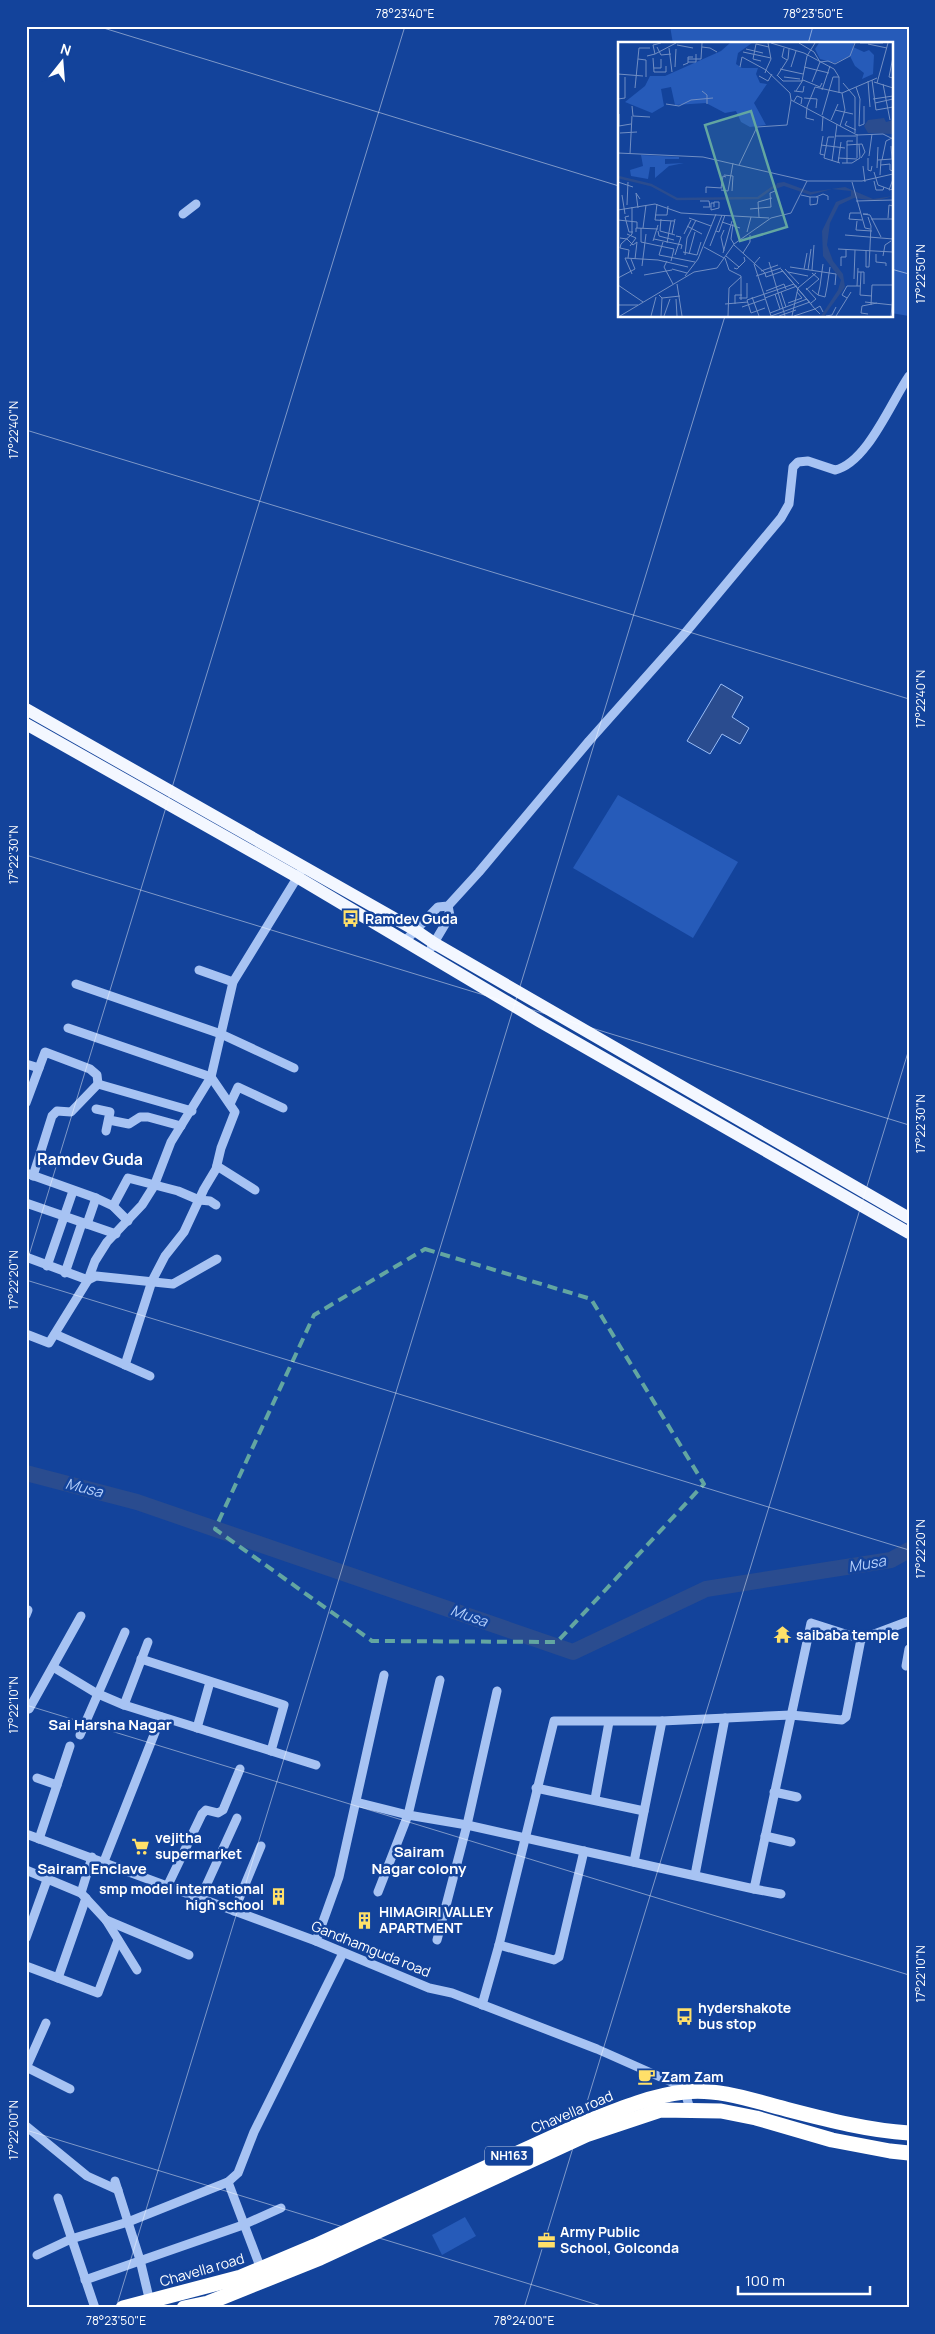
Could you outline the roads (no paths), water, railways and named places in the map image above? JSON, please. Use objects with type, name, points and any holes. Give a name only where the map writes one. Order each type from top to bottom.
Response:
[{"type":"highway","name":"Chavella road","points":[[123,2308],[150,2302],[207,2300],[261,2269],[579,2125],[620,2109],[685,2092],[718,2094],[831,2121],[887,2132],[909,2133]]},
{"type":"highway","name":"Chavella road","points":[[184,2308],[320,2258],[586,2134],[661,2110],[721,2111],[756,2118],[832,2140],[890,2152],[909,2153]]},
{"type":"main road","points":[[26,709],[301,872],[427,955],[909,1233]]},
{"type":"main road","points":[[26,724],[301,872],[415,930],[434,943],[909,1218]]},
{"type":"street","points":[[183,214],[196,204]]},
{"type":"street","points":[[405,941],[438,907],[448,906],[479,872],[589,741],[686,632],[781,518],[789,504],[794,467],[798,462],[808,461],[835,470],[847,464],[871,439],[909,376]]},
{"type":"street","points":[[26,1334],[49,1344],[88,1280],[95,1261],[107,1242],[142,1205],[154,1186],[171,1142],[192,1111],[211,1077],[233,982],[301,872]]},
{"type":"street","points":[[427,955],[450,916],[448,906]]},
{"type":"street","points":[[199,970],[233,982]]},
{"type":"street","points":[[76,984],[220,1034],[294,1068]]},
{"type":"street","points":[[68,1028],[211,1077],[235,1112],[220,1148],[217,1166],[184,1232],[165,1256],[152,1281],[125,1365]]},
{"type":"street","points":[[26,1103],[45,1052],[90,1069],[97,1075],[98,1084]]},
{"type":"street","points":[[26,1064],[38,1068]]},
{"type":"street","points":[[98,1084],[192,1111]]},
{"type":"street","points":[[98,1084],[71,1112],[57,1111],[52,1116],[28,1174],[114,1206],[128,1221]]},
{"type":"street","points":[[230,1104],[238,1087],[283,1108]]},
{"type":"street","points":[[151,1118],[157,1101]]},
{"type":"street","points":[[96,1109],[110,1112],[106,1131]]},
{"type":"street","points":[[109,1120],[129,1124],[140,1117],[181,1126]]},
{"type":"street","points":[[217,1166],[255,1190]]},
{"type":"street","points":[[114,1206],[128,1178],[178,1191],[199,1200],[210,1201],[216,1205]]},
{"type":"street","points":[[47,1266],[74,1191]]},
{"type":"street","points":[[65,1273],[96,1198]]},
{"type":"street","points":[[26,1203],[116,1234]]},
{"type":"street","points":[[26,1257],[88,1280],[96,1276],[172,1284],[217,1259]]},
{"type":"street","points":[[55,1334],[150,1376]]},
{"type":"street","points":[[29,1709],[81,1616]]},
{"type":"street","points":[[754,1888],[810,1623],[861,1639],[909,1621]]},
{"type":"street","points":[[80,1735],[96,1693],[125,1632]]},
{"type":"street","points":[[482,2005],[499,1945],[536,1788],[554,1721],[662,1721],[791,1715],[839,1720],[846,1717],[861,1639]]},
{"type":"street","points":[[124,1705],[148,1642]]},
{"type":"street","points":[[906,1666],[909,1649]]},
{"type":"street","points":[[141,1659],[284,1705],[271,1750]]},
{"type":"street","points":[[53,1667],[96,1693],[124,1705],[316,1764]]},
{"type":"street","points":[[316,1941],[339,1877],[384,1675]]},
{"type":"street","points":[[378,1892],[408,1815],[440,1680]]},
{"type":"street","points":[[197,1728],[210,1682]]},
{"type":"street","points":[[437,1940],[467,1825],[497,1691]]},
{"type":"street","points":[[103,1864],[161,1717]]},
{"type":"street","points":[[695,1875],[725,1718]]},
{"type":"street","points":[[634,1862],[662,1721]]},
{"type":"street","points":[[595,1799],[610,1722]]},
{"type":"street","points":[[39,1839],[70,1746]]},
{"type":"street","points":[[167,1887],[202,1814],[206,1810],[218,1812],[223,1810],[240,1769]]},
{"type":"street","points":[[37,1778],[58,1785]]},
{"type":"street","points":[[536,1788],[644,1810]]},
{"type":"street","points":[[774,1792],[797,1797]]},
{"type":"street","points":[[356,1802],[408,1815],[467,1825],[780,1894]]},
{"type":"street","points":[[200,1899],[237,1818]]},
{"type":"street","name":"Gandhamguda road","points":[[26,1834],[316,1941],[429,1988],[482,2005],[648,2070],[676,2084],[685,2092]]},
{"type":"street","points":[[765,1836],[791,1842]]},
{"type":"street","points":[[234,1911],[261,1846]]},
{"type":"street","points":[[499,1945],[554,1960],[559,1957],[584,1852]]},
{"type":"street","points":[[58,1978],[84,1896],[92,1858]]},
{"type":"street","points":[[26,1870],[84,1896],[106,1920],[137,1970]]},
{"type":"street","points":[[26,1938],[47,1880]]},
{"type":"street","points":[[106,1920],[189,1954]]},
{"type":"street","points":[[26,1966],[98,1992],[118,1940]]},
{"type":"street","points":[[37,2254],[71,2239],[128,2222],[228,2182],[238,2173],[254,2132],[342,1953]]},
{"type":"street","points":[[46,2023],[26,2067],[70,2089]]},
{"type":"street","points":[[685,2092],[690,2109]]},
{"type":"street","points":[[26,2126],[87,2176],[118,2190]]},
{"type":"street","points":[[115,2181],[140,2260],[150,2302]]},
{"type":"street","points":[[228,2182],[261,2269]]},
{"type":"street","points":[[58,2198],[95,2308]]},
{"type":"street","points":[[85,2280],[243,2225],[281,2208]]},
{"type":"waterway","name":"Musa","points":[[26,1473],[137,1502],[573,1652],[706,1589],[891,1560],[909,1550]]},
{"type":"place","name":"Ramdev Guda","points":[[351,919]]},
{"type":"place","name":"saibaba temple","points":[[782,1635]]},
{"type":"place","name":"vejitha supermarket","points":[[141,1846]]},
{"type":"place","name":"smp model international high school","points":[[278,1897]]},
{"type":"place","name":"HIMAGIRI VALLEY APARTMENT","points":[[365,1920]]},
{"type":"place","name":"hydershakote bus stop","points":[[684,2016]]},
{"type":"place","name":"Zam Zam","points":[[647,2077]]},
{"type":"place","name":"Army Public School, Golconda","points":[[546,2240]]},
{"type":"district","name":"Ramdev Guda","points":[[90,1159]]},
{"type":"district","name":"Sai Harsha Nagar","points":[[110,1725]]},
{"type":"district","name":"Sairam Nagar colony","points":[[419,1860]]},
{"type":"district","name":"Sairam Enclave","points":[[92,1869]]}]
